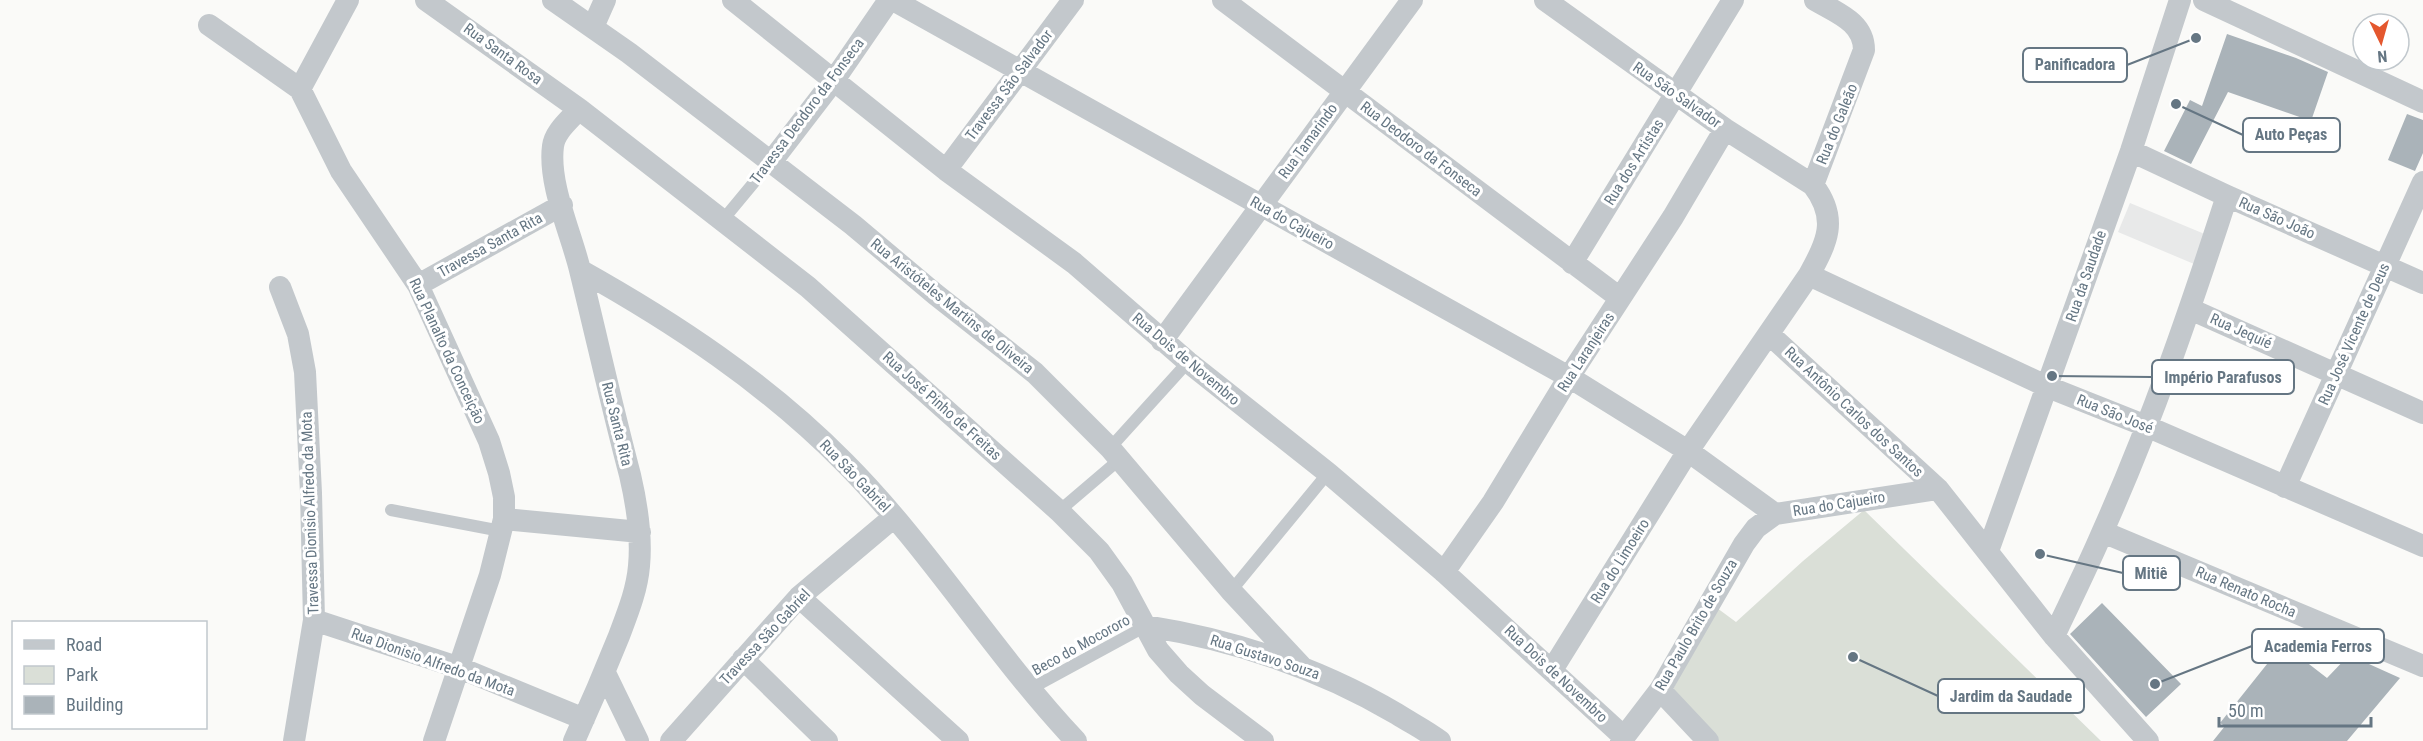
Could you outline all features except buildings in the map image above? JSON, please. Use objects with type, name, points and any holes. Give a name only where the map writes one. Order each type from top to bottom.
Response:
[{"type":"street","points":[[300,89],[348,0]]},
{"type":"street","name":"Rua Aristóteles Martins de Oliveira","points":[[553,0],[629,52],[853,225],[934,294],[1035,373],[1115,453],[1231,591],[1301,666]]},
{"type":"street","points":[[593,27],[604,0]]},
{"type":"street","name":"Rua Dois de Novembro","points":[[733,0],[946,170],[1074,263],[1162,341],[1328,473],[1444,572],[1552,670],[1622,739]]},
{"type":"street","name":"Travessa Deodoro da Fonseca","points":[[771,162],[834,80],[891,0]]},
{"type":"street","name":"Rua do Cajueiro","points":[[891,0],[1020,69],[1569,377],[1688,451],[1776,514],[1938,489]]},
{"type":"street","name":"Travessa São Salvador","points":[[946,170],[1073,0]]},
{"type":"street","name":"Rua Deodoro da Fonseca","points":[[1223,0],[1620,298]]},
{"type":"street","name":"Rua Tamarindo","points":[[1162,341],[1412,0]]},
{"type":"street","name":"Rua São Salvador","points":[[1545,0],[1725,129],[1813,185]]},
{"type":"street","name":"Rua dos Artistas","points":[[1572,263],[1733,0]]},
{"type":"street","name":"Rua do Galeão","points":[[1813,185],[1862,62],[1864,40],[1854,24],[1815,0]]},
{"type":"street","name":"Rua da Saudade","points":[[1988,551],[2132,151],[2180,0]]},
{"type":"street","points":[[2204,0],[2423,102]]},
{"type":"street","name":"Rua Santa Rosa","points":[[435,2],[579,109]]},
{"type":"street","name":"Rua Planalto da Conceição","points":[[209,25],[300,89],[341,171],[418,285],[489,441],[504,497],[503,525],[490,575],[434,741]]},
{"type":"street","name":"Rua Santa Rita","points":[[574,741],[633,598],[639,565],[640,532],[638,509],[630,475],[552,160],[556,135],[579,109]]},
{"type":"street","name":"Rua José Pinho de Freitas","points":[[579,109],[808,287],[1059,511],[1099,551],[1122,583],[1158,650],[1179,674],[1202,695],[1263,741]]},
{"type":"street","name":"Rua Laranjeiras","points":[[1444,572],[1493,502],[1569,377],[1673,217],[1725,129]]},
{"type":"street","name":"Rua São João","points":[[2132,151],[2423,283]]},
{"type":"street","name":"Rua José Vicente de Deus","points":[[2285,487],[2423,182]]},
{"type":"street","points":[[1688,451],[1770,335],[1826,245],[1828,225],[1822,198],[1813,185]]},
{"type":"street","points":[[2054,636],[2103,532],[2146,426],[2190,309],[2227,196]]},
{"type":"street","name":"Travessa Santa Rita","points":[[418,285],[562,205]]},
{"type":"street","name":"Rua São Gabriel","points":[[580,270],[640,304],[712,352],[779,402],[844,461],[894,517],[1030,689],[1076,741]]},
{"type":"street","name":"Rua São José","points":[[1809,275],[2048,387],[2146,426],[2423,546]]},
{"type":"street","name":"Travessa Dionisio Alfredo da Mota","points":[[280,287],[298,334],[305,372],[314,620],[294,741]]},
{"type":"street","name":"Rua Jequié","points":[[2190,309],[2423,413]]},
{"type":"street","name":"Rua Antônio Carlos dos Santos","points":[[1770,335],[1938,489]]},
{"type":"street","name":"Rua do Limoeiro","points":[[1552,670],[1688,451]]},
{"type":"street","points":[[1938,489],[2054,636],[2148,741]]},
{"type":"street","name":"Rua Paulo Brito de Souza","points":[[1622,739],[1660,690],[1744,544],[1756,528],[1776,514]]},
{"type":"street","name":"Travessa São Gabriel","points":[[670,741],[799,597],[894,517]]},
{"type":"street","points":[[503,525],[640,532]]},
{"type":"street","name":"Rua Renato Rocha","points":[[2103,532],[2423,666]]},
{"type":"street","points":[[799,597],[958,741]]},
{"type":"street","name":"Rua Dionisio Alfredo da Mota","points":[[314,620],[460,668],[584,720]]},
{"type":"street","name":"Rua Gustavo Souza","points":[[1146,626],[1232,644],[1301,666],[1376,701],[1440,741]]},
{"type":"street","points":[[743,659],[828,741]]},
{"type":"street","points":[[604,673],[638,741]]},
{"type":"street","points":[[1660,690],[1708,741]]},
{"type":"lane","name":"Travessa Deodoro da Fonseca","points":[[722,220],[771,162]]},
{"type":"lane","points":[[1059,511],[1115,453],[1188,362]]},
{"type":"lane","points":[[1231,591],[1328,473]]},
{"type":"lane","points":[[392,510],[503,525]]},
{"type":"lane","name":"Beco do Mocororo","points":[[1030,689],[1146,626]]},
{"type":"shaded area","points":[[2130,203],[2207,235],[2194,264],[2118,232]]},
{"type":"green space","points":[[1864,510],[2101,741],[1719,741],[1672,691],[1717,608],[1736,622]]},
{"type":"place","name":"Panificadora","points":[[2196,38]]},
{"type":"place","name":"Auto Peças","points":[[2176,104]]},
{"type":"place","name":"Império Parafusos","points":[[2052,376]]},
{"type":"place","name":"Mitiê","points":[[2040,554]]},
{"type":"place","name":"Jardim da Saudade","points":[[1853,657]]},
{"type":"place","name":"Academia Ferros","points":[[2155,684]]}]
